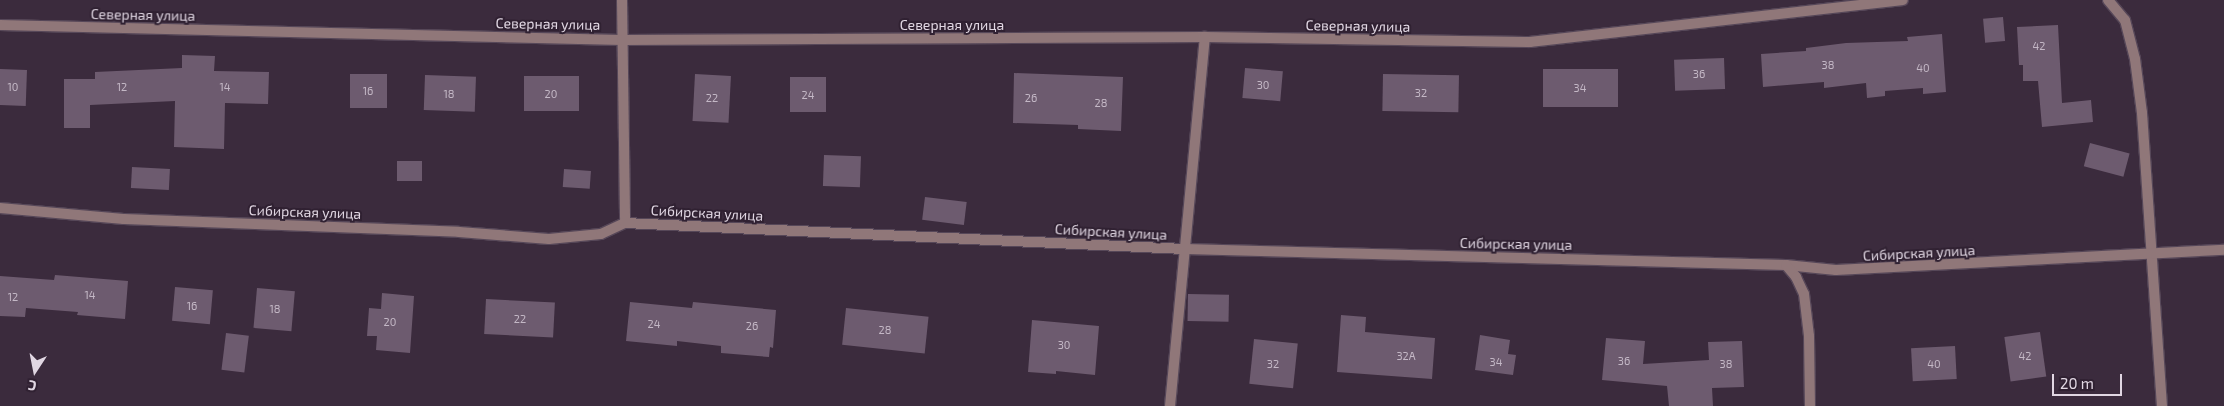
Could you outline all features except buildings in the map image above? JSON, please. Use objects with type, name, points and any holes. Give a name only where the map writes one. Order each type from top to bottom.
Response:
[{"type":"street","points":[[622,0],[625,223]]},
{"type":"street","name":"Северная улица","points":[[0,25],[622,40],[1205,37],[1530,42],[1903,0]]},
{"type":"street","points":[[2108,0],[2124,20],[2135,59],[2142,113],[2162,406]]},
{"type":"street","points":[[1170,406],[1205,37]]},
{"type":"street","name":"Сибирская улица","points":[[0,208],[124,219],[459,232],[549,239],[601,234],[625,223],[1185,249],[1786,265],[1815,269],[1862,270],[2224,250]]},
{"type":"street","points":[[1786,265],[1796,277],[1804,294],[1809,336],[1810,406]]}]
